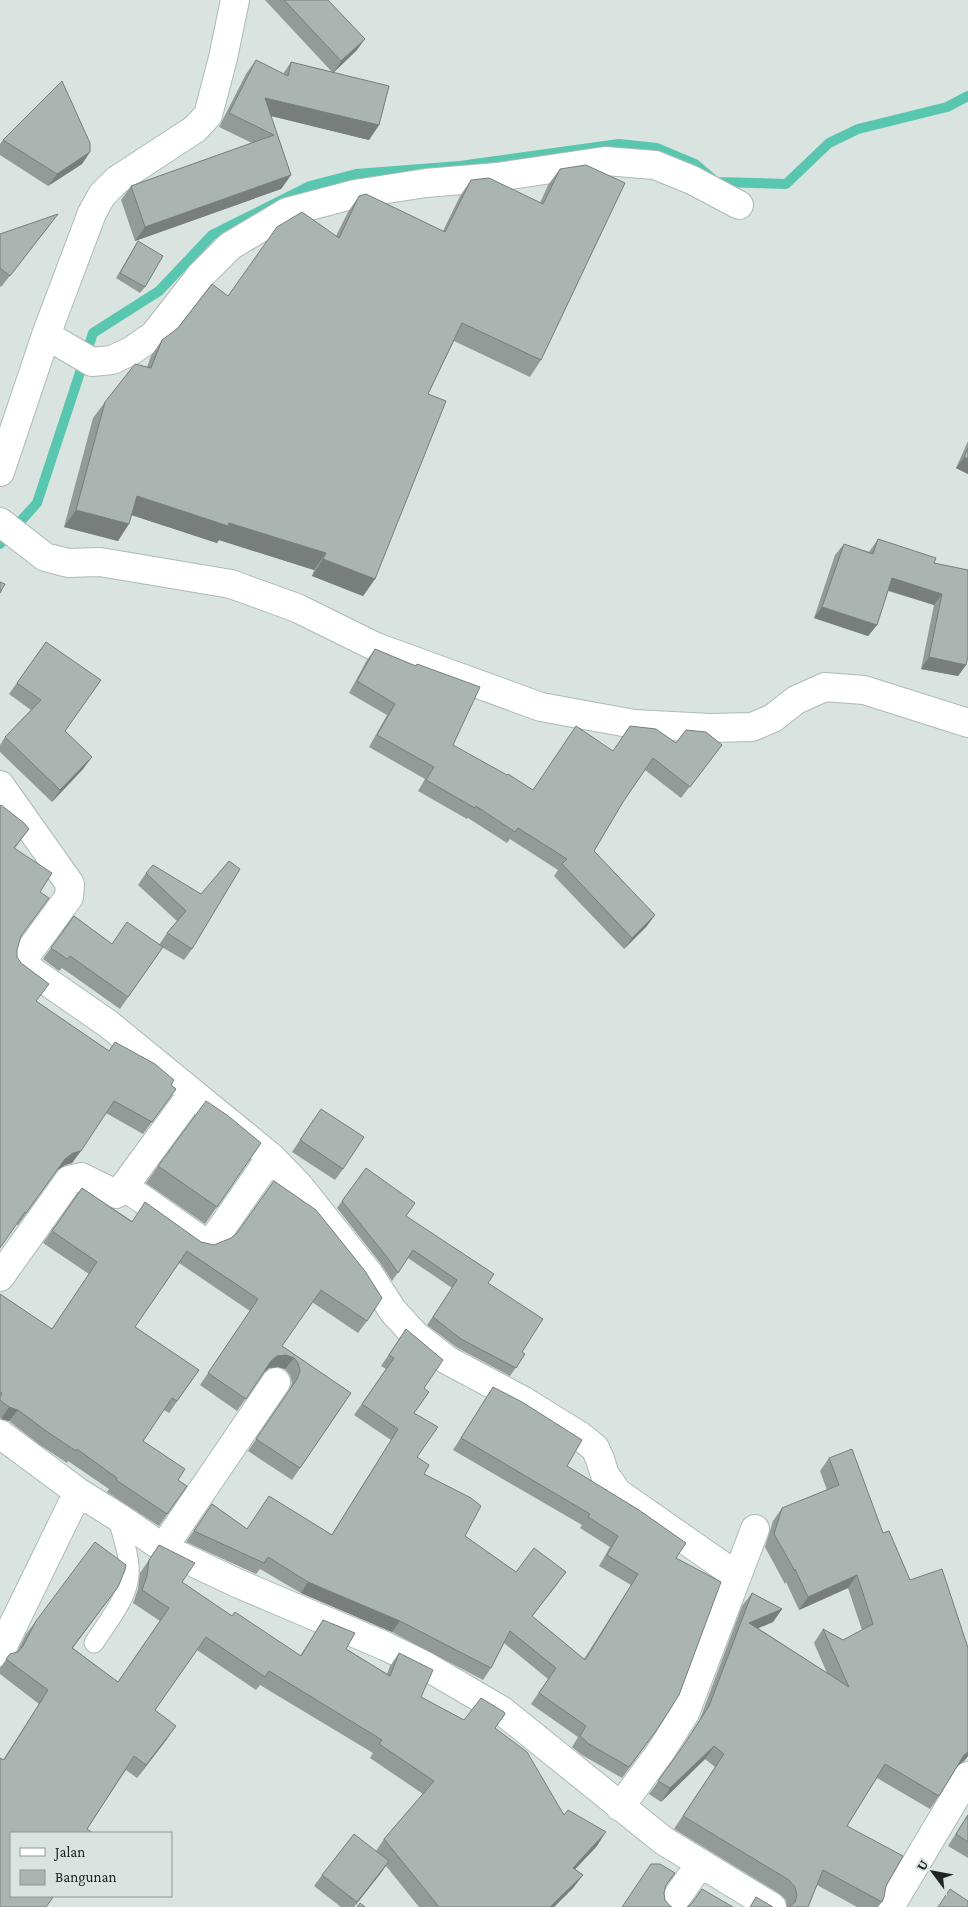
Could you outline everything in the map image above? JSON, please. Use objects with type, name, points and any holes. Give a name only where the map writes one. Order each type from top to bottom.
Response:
[{"type":"street","points":[[0,472],[56,341],[92,213],[102,195],[116,180],[195,129],[208,115],[223,58],[234,0]]},
{"type":"street","points":[[56,341],[92,362],[112,360],[131,351],[154,335],[200,276],[230,246],[287,212],[355,194],[426,183],[497,177],[605,161],[655,165],[692,180],[739,205]]},
{"type":"street","points":[[0,522],[45,557],[68,563],[100,562],[231,584],[297,608],[376,647],[540,708],[634,724],[710,728],[752,727],[773,718],[796,700],[825,687],[864,690],[968,723]]},
{"type":"street","points":[[0,785],[70,884],[69,897],[26,957],[24,964],[106,1023],[271,1157],[299,1186],[369,1274],[394,1311],[415,1335],[448,1360],[522,1400],[580,1436],[595,1448],[605,1475],[618,1493],[737,1576]]},
{"type":"street","points":[[0,1277],[69,1180],[81,1177],[116,1194],[120,1192],[192,1094]]},
{"type":"street","points":[[125,1187],[202,1241],[206,1241],[216,1236],[271,1157]]},
{"type":"street","points":[[163,1548],[276,1382]]},
{"type":"street","points":[[0,1434],[78,1492],[163,1548],[237,1583],[424,1664],[500,1710],[664,1841],[772,1907]]},
{"type":"street","points":[[0,1652],[78,1492]]},
{"type":"street","points":[[620,1807],[661,1751],[684,1713],[756,1529]]},
{"type":"street","points":[[890,1907],[968,1776]]},
{"type":"street","points":[[670,1907],[700,1864]]},
{"type":"lane","points":[[94,1643],[120,1602],[128,1584],[130,1568],[118,1517]]},
{"type":"building","points":[[284,0],[328,0],[365,39],[341,61]]},
{"type":"building","points":[[256,60],[288,76],[291,62],[389,86],[379,125],[265,98],[291,175],[145,227],[131,186],[274,135],[229,113]]},
{"type":"building","points":[[62,81],[90,143],[90,152],[57,174],[3,140]]},
{"type":"building","points":[[586,165],[625,183],[541,360],[462,323],[428,394],[446,401],[375,579],[323,559],[326,553],[229,523],[228,526],[137,496],[129,524],[76,510],[105,402],[135,364],[151,368],[162,340],[178,328],[212,284],[228,296],[277,227],[302,212],[339,238],[359,196],[366,194],[445,232],[471,180],[489,178],[543,204],[560,169]]},
{"type":"building","points":[[58,214],[10,276],[0,268],[0,234]]},
{"type":"building","points":[[138,241],[163,256],[145,287],[120,273]]},
{"type":"building","points":[[968,448],[968,459],[964,457]]},
{"type":"building","points":[[878,539],[936,558],[934,563],[968,570],[968,656],[966,665],[929,657],[942,594],[892,578],[877,625],[822,607],[844,544],[873,554]]},
{"type":"building","points":[[0,582],[5,584],[0,593]]},
{"type":"building","points":[[46,642],[101,680],[65,731],[92,757],[60,790],[5,737],[41,700],[17,683]]},
{"type":"building","points":[[375,649],[416,666],[417,664],[480,687],[453,745],[508,774],[533,790],[576,726],[613,751],[630,726],[656,729],[676,743],[686,730],[706,732],[722,745],[690,787],[653,758],[623,802],[594,851],[655,915],[632,938],[562,864],[567,859],[518,828],[515,832],[476,806],[475,808],[426,780],[434,767],[377,735],[395,704],[357,681]]},
{"type":"building","points":[[0,806],[29,829],[14,848],[52,873],[40,892],[49,898],[21,936],[17,950],[17,957],[21,963],[49,984],[36,1001],[109,1051],[115,1042],[155,1064],[174,1080],[171,1085],[176,1089],[152,1122],[114,1101],[81,1151],[73,1153],[65,1159],[0,1248]]},
{"type":"building","points":[[229,861],[240,869],[192,949],[167,933],[186,911],[146,873],[153,865],[201,894]]},
{"type":"building","points":[[74,916],[112,944],[127,922],[163,947],[128,997],[70,956],[67,959],[51,948]]},
{"type":"building","points":[[206,1101],[227,1115],[261,1143],[217,1207],[158,1166]]},
{"type":"building","points":[[321,1109],[364,1137],[343,1169],[300,1140]]},
{"type":"building","points":[[366,1168],[415,1203],[406,1216],[494,1274],[488,1283],[543,1319],[522,1352],[525,1354],[516,1368],[461,1339],[433,1317],[457,1280],[413,1250],[398,1273],[342,1201]]},
{"type":"building","points":[[274,1181],[316,1210],[365,1271],[382,1298],[367,1321],[321,1290],[282,1346],[351,1393],[300,1468],[256,1439],[297,1379],[300,1371],[298,1363],[294,1358],[286,1355],[277,1356],[271,1361],[246,1399],[208,1373],[258,1299],[187,1251],[135,1327],[199,1370],[177,1401],[172,1398],[143,1441],[185,1469],[178,1480],[187,1486],[167,1514],[116,1480],[117,1478],[77,1449],[76,1451],[18,1410],[9,1407],[0,1400],[2,1393],[0,1392],[0,1294],[52,1329],[97,1262],[52,1231],[82,1188],[132,1222],[145,1202],[201,1242],[214,1245],[231,1238],[237,1233]]},
{"type":"building","points":[[406,1329],[443,1360],[424,1388],[429,1392],[414,1413],[438,1427],[417,1457],[429,1465],[424,1474],[471,1498],[481,1506],[465,1536],[516,1572],[534,1548],[566,1572],[532,1616],[585,1660],[638,1574],[607,1555],[618,1536],[588,1517],[590,1514],[461,1438],[493,1387],[522,1402],[582,1440],[567,1466],[639,1510],[686,1543],[676,1558],[721,1582],[679,1695],[656,1731],[629,1767],[589,1744],[580,1736],[586,1726],[539,1693],[556,1668],[510,1631],[491,1668],[400,1621],[308,1582],[268,1557],[264,1563],[194,1531],[212,1504],[247,1529],[269,1496],[332,1535],[398,1429],[362,1404],[394,1358],[389,1355]]},
{"type":"building","points":[[852,1449],[883,1533],[889,1531],[910,1580],[942,1569],[968,1648],[968,1752],[964,1755],[939,1796],[885,1764],[847,1826],[903,1856],[886,1886],[882,1902],[823,1870],[808,1907],[789,1907],[795,1902],[797,1895],[795,1887],[789,1880],[683,1816],[724,1754],[714,1746],[670,1788],[658,1781],[709,1706],[752,1593],[782,1609],[749,1623],[849,1687],[823,1629],[843,1640],[873,1624],[857,1575],[808,1597],[795,1569],[795,1571],[774,1534],[782,1508],[839,1485],[829,1458]]},
{"type":"building","points":[[95,1542],[126,1565],[118,1587],[72,1648],[118,1682],[169,1608],[142,1590],[147,1576],[149,1560],[159,1545],[195,1563],[182,1582],[232,1616],[235,1612],[301,1656],[323,1620],[355,1633],[346,1649],[390,1676],[399,1653],[433,1670],[421,1697],[464,1720],[481,1698],[504,1712],[505,1714],[495,1728],[527,1752],[564,1815],[568,1810],[606,1832],[573,1868],[583,1875],[550,1907],[439,1907],[384,1839],[434,1781],[379,1744],[382,1740],[269,1671],[265,1677],[206,1637],[155,1710],[176,1726],[146,1765],[134,1756],[87,1829],[92,1832],[10,1832],[10,1897],[53,1897],[46,1907],[0,1907],[0,1758],[4,1760],[48,1690],[6,1659],[10,1654],[18,1652],[23,1646],[36,1621]]},
{"type":"building","points":[[968,1815],[968,1842],[956,1834]]},
{"type":"building","points":[[354,1834],[389,1861],[357,1902],[322,1875]]},
{"type":"building","points":[[651,1864],[660,1864],[675,1873],[666,1885],[664,1893],[665,1900],[672,1907],[622,1907]]},
{"type":"building","points":[[702,1889],[733,1907],[687,1907]]},
{"type":"building","points":[[950,1889],[968,1901],[968,1907],[938,1907]]},
{"type":"building","points":[[756,1897],[773,1907],[750,1907]]},
{"type":"building","points":[[360,1903],[365,1907],[357,1907]]},
{"type":"waterway","points":[[0,544],[37,503],[93,333],[159,291],[212,235],[310,186],[356,174],[460,166],[619,144],[657,148],[695,164],[716,182],[786,184],[829,143],[858,129],[947,107],[968,96]]}]
